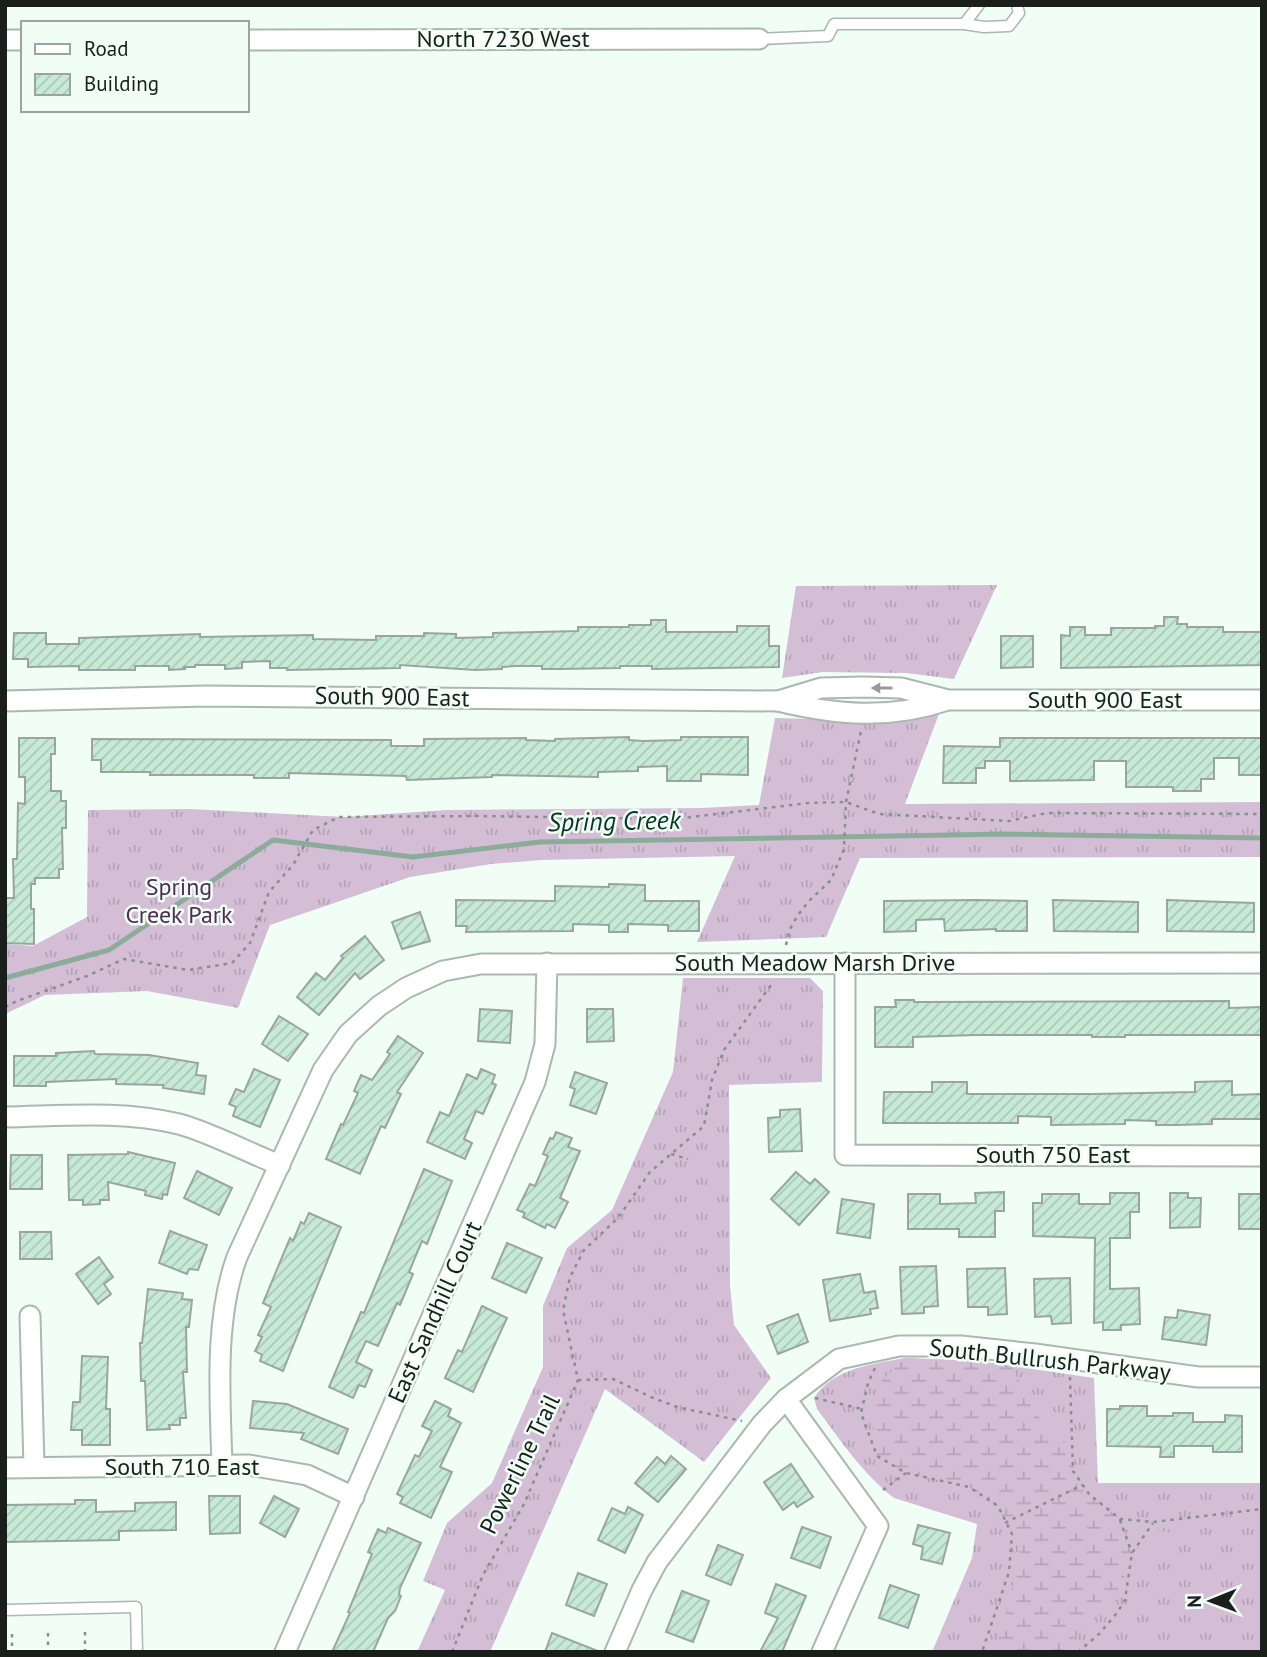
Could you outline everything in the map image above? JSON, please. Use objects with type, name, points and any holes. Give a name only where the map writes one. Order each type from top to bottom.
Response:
[{"type":"street","name":"North 7230 West","points":[[248,40],[759,39]]},
{"type":"street","name":"South 900 East","points":[[5,701],[206,696],[778,701],[821,688],[863,687],[901,688],[948,700],[1262,700]]},
{"type":"street","name":"East Sandhill Court","points":[[285,1652],[536,1082],[545,1044],[547,963]]},
{"type":"street","name":"South 750 East","points":[[845,963],[845,1155],[1262,1156]]},
{"type":"street","name":"South Meadow Marsh Drive","points":[[222,1464],[224,1311],[230,1279],[323,1070],[348,1034],[379,1006],[406,988],[443,971],[481,964],[1262,964]]},
{"type":"street","points":[[5,1116],[111,1115],[150,1118],[181,1125],[280,1165]]},
{"type":"street","points":[[30,1316],[34,1467]]},
{"type":"street","name":"South Bullrush Parkway","points":[[786,1399],[839,1359],[899,1346],[961,1346],[1035,1353],[1198,1377],[1262,1377]]},
{"type":"street","points":[[615,1652],[657,1562],[762,1424],[786,1399],[878,1526],[822,1652]]},
{"type":"street","name":"South 710 East","points":[[5,1468],[249,1465],[307,1475],[354,1497]]},
{"type":"lane","points":[[964,23],[979,5]]},
{"type":"lane","points":[[759,39],[828,36],[834,24],[964,23],[1009,26],[1019,13],[1017,5]]},
{"type":"lane","points":[[5,1610],[136,1607],[137,1652]]},
{"type":"path","points":[[785,948],[790,929],[798,915],[831,880],[844,849],[846,802],[864,721]]},
{"type":"path","points":[[5,1007],[124,960],[188,970],[232,963],[250,943],[269,892],[299,854],[310,834],[339,817],[675,818],[808,803],[846,802],[879,814],[1009,821],[1047,813],[1262,814]]},
{"type":"path","name":"Powerline Trail","points":[[452,1652],[483,1575],[524,1504],[578,1380],[563,1310],[570,1277],[584,1250],[618,1217],[650,1172],[704,1126],[712,1080],[724,1050],[775,980]]},
{"type":"path","points":[[671,1154],[688,1158]]},
{"type":"path","points":[[876,1365],[868,1382],[862,1409],[877,1457],[906,1473],[968,1487],[998,1506],[1012,1534],[1009,1572],[982,1652]]},
{"type":"path","points":[[1070,1375],[1073,1471],[1089,1494],[1120,1519],[1132,1553]]},
{"type":"path","points":[[578,1380],[612,1379],[677,1407],[742,1421]]},
{"type":"path","points":[[814,1398],[862,1409]]},
{"type":"path","points":[[883,1490],[906,1473]]},
{"type":"path","points":[[1006,1523],[1083,1485]]},
{"type":"path","points":[[1120,1519],[1153,1522],[1262,1509]]},
{"type":"path","points":[[1078,1652],[1099,1634],[1125,1600],[1132,1553],[1153,1522]]},
{"type":"path","points":[[85,1632],[85,1652]]},
{"type":"path","points":[[48,1633],[48,1652]]},
{"type":"path","points":[[12,1634],[12,1646]]},
{"type":"green space","points":[[997,585],[954,679],[906,673],[823,672],[782,678],[796,586]]},
{"type":"green space","name":"Spring Creek Park","points":[[939,714],[905,804],[1262,802],[1262,857],[860,858],[826,937],[697,942],[735,856],[542,860],[491,864],[410,877],[270,925],[238,1008],[147,991],[45,995],[5,1014],[5,944],[33,946],[87,917],[88,810],[190,809],[344,817],[447,810],[759,805],[775,718],[893,721]]},
{"type":"green space","points":[[683,978],[810,978],[823,991],[822,1082],[729,1085],[730,1286],[734,1325],[771,1378],[704,1462],[605,1389],[490,1652],[417,1652],[445,1590],[423,1581],[447,1523],[492,1483],[543,1367],[543,1306],[567,1248],[612,1210],[673,1072]]},
{"type":"green space","points":[[905,1358],[978,1361],[1094,1378],[1098,1483],[1262,1483],[1262,1652],[932,1652],[972,1558],[977,1524],[894,1498],[852,1456],[817,1409],[814,1398],[822,1388],[843,1374],[867,1365]]},
{"type":"green space","points":[[905,1358],[978,1361],[1011,1366],[1043,1424],[1073,1451],[1074,1471],[1089,1494],[1120,1519],[1132,1553],[1119,1593],[1063,1650],[996,1652],[1021,1552],[997,1506],[969,1487],[906,1473],[877,1456],[873,1423],[881,1382]]},
{"type":"green space","points":[[1150,1532],[1168,1532],[1175,1543],[1165,1559],[1150,1567],[1138,1560],[1137,1549]]},
{"type":"building","points":[[1164,617],[1178,617],[1177,624],[1187,624],[1187,627],[1223,627],[1223,632],[1262,632],[1262,665],[1061,668],[1061,635],[1070,636],[1070,627],[1085,627],[1085,635],[1111,635],[1111,628],[1164,626]]},
{"type":"building","points":[[651,620],[666,620],[666,632],[737,632],[737,626],[769,626],[769,646],[779,646],[779,667],[652,669],[652,666],[620,666],[542,669],[542,666],[515,666],[475,670],[400,665],[400,668],[287,670],[270,668],[270,661],[242,662],[242,668],[225,669],[225,665],[195,665],[169,670],[169,666],[135,666],[135,670],[79,670],[79,666],[28,667],[28,659],[13,659],[14,633],[46,633],[46,644],[79,644],[79,638],[200,634],[200,637],[313,635],[313,639],[376,640],[376,636],[424,636],[424,633],[456,634],[456,638],[493,637],[493,633],[578,631],[578,627],[651,625]]},
{"type":"building","points":[[1001,636],[1033,636],[1033,667],[1001,668]]},
{"type":"building","points":[[629,737],[629,740],[643,741],[681,740],[681,737],[748,737],[748,775],[701,774],[701,781],[667,781],[667,766],[638,767],[638,771],[598,772],[598,777],[492,775],[407,780],[406,776],[289,773],[289,778],[254,778],[254,775],[101,772],[101,760],[92,760],[92,739],[391,740],[391,746],[424,746],[424,739],[526,738],[555,741]]},
{"type":"building","points":[[19,738],[55,738],[55,754],[51,754],[51,791],[61,791],[61,801],[66,801],[66,828],[62,828],[63,869],[59,869],[59,878],[35,878],[35,884],[31,884],[34,944],[5,943],[5,898],[14,898],[13,859],[17,859],[18,803],[25,804],[25,777],[19,777]]},
{"type":"building","points":[[1000,738],[1262,738],[1262,775],[1239,775],[1239,758],[1214,758],[1214,779],[1201,779],[1201,791],[1173,791],[1173,787],[1126,787],[1126,761],[1094,761],[1094,780],[1010,781],[1010,761],[985,761],[985,768],[976,768],[976,783],[943,783],[944,746],[1000,747]]},
{"type":"building","points":[[609,884],[645,885],[645,901],[699,901],[699,931],[668,931],[668,925],[628,924],[628,932],[609,932],[609,925],[573,924],[573,931],[466,932],[467,926],[456,926],[456,900],[555,901],[555,886],[609,887]]},
{"type":"building","points":[[1053,900],[1138,902],[1138,932],[1054,931]]},
{"type":"building","points":[[1167,900],[1254,903],[1254,932],[1167,931]]},
{"type":"building","points":[[884,901],[1027,901],[1027,931],[945,931],[944,919],[916,920],[916,931],[884,932]]},
{"type":"building","points":[[420,912],[430,941],[402,949],[392,922]]},
{"type":"building","points":[[365,936],[384,960],[360,979],[355,973],[319,1015],[297,997],[316,973],[325,980],[343,958],[341,956]]},
{"type":"building","points":[[895,1000],[1229,1001],[1229,1008],[1262,1007],[1262,1035],[976,1035],[913,1037],[913,1047],[875,1047],[875,1007],[896,1007]]},
{"type":"building","points":[[480,1009],[512,1011],[510,1043],[478,1041]]},
{"type":"building","points":[[587,1009],[613,1009],[614,1041],[587,1042]]},
{"type":"building","points":[[279,1016],[308,1034],[288,1061],[262,1044]]},
{"type":"building","points":[[398,1036],[423,1053],[397,1092],[401,1094],[385,1128],[381,1126],[360,1174],[326,1159],[358,1093],[354,1091],[361,1075],[372,1080],[390,1054],[387,1052]]},
{"type":"building","points":[[94,1051],[95,1054],[149,1055],[198,1063],[196,1075],[206,1076],[204,1094],[163,1088],[163,1085],[116,1084],[116,1079],[46,1082],[46,1086],[14,1086],[14,1056],[56,1056],[56,1053]]},
{"type":"building","points":[[254,1069],[280,1080],[260,1127],[233,1116],[236,1107],[229,1104],[236,1089],[244,1092]]},
{"type":"building","points":[[481,1069],[495,1075],[492,1083],[496,1085],[483,1114],[476,1111],[464,1139],[472,1143],[465,1159],[427,1142],[440,1112],[449,1116],[467,1074],[477,1079]]},
{"type":"building","points":[[575,1072],[607,1083],[596,1114],[570,1105],[575,1089],[570,1087]]},
{"type":"building","points":[[1232,1081],[1232,1095],[1262,1094],[1262,1119],[1212,1119],[1212,1124],[1156,1125],[1156,1121],[1125,1120],[1125,1124],[1051,1125],[1051,1117],[1018,1116],[1018,1123],[883,1123],[884,1092],[932,1092],[932,1082],[967,1082],[967,1094],[1093,1094],[1195,1092],[1195,1082]]},
{"type":"building","points":[[800,1109],[802,1151],[769,1152],[768,1118],[780,1117],[780,1110]]},
{"type":"building","points":[[556,1132],[572,1138],[568,1147],[580,1151],[560,1198],[568,1202],[555,1228],[547,1224],[545,1228],[523,1217],[525,1213],[517,1210],[530,1184],[535,1186],[548,1156],[543,1154],[550,1138],[553,1139]]},
{"type":"building","points":[[128,1152],[175,1163],[167,1195],[163,1194],[162,1199],[145,1195],[146,1191],[108,1182],[109,1200],[100,1200],[100,1204],[83,1205],[83,1200],[69,1200],[68,1155]]},
{"type":"building","points":[[11,1155],[42,1155],[42,1189],[10,1189]]},
{"type":"building","points":[[424,1169],[452,1181],[427,1244],[422,1241],[409,1272],[413,1274],[400,1305],[397,1303],[378,1346],[366,1341],[356,1362],[372,1370],[365,1387],[359,1385],[353,1398],[329,1387],[361,1312],[364,1313]]},
{"type":"building","points":[[197,1171],[232,1188],[219,1215],[184,1198]]},
{"type":"building","points":[[796,1172],[810,1184],[815,1179],[829,1192],[799,1225],[771,1199]]},
{"type":"building","points":[[1004,1192],[1004,1211],[995,1211],[995,1237],[959,1237],[959,1229],[908,1229],[908,1194],[940,1194],[940,1204],[976,1203],[975,1193]]},
{"type":"building","points":[[1110,1193],[1139,1193],[1139,1212],[1130,1212],[1130,1238],[1110,1238],[1110,1289],[1139,1288],[1140,1324],[1121,1325],[1121,1330],[1103,1330],[1103,1322],[1094,1323],[1095,1238],[1033,1236],[1033,1203],[1042,1203],[1042,1194],[1079,1194],[1079,1204],[1110,1204]]},
{"type":"building","points":[[1170,1193],[1188,1193],[1188,1198],[1201,1198],[1200,1227],[1170,1228]]},
{"type":"building","points":[[1239,1194],[1262,1194],[1262,1229],[1239,1229]]},
{"type":"building","points":[[842,1199],[874,1204],[870,1238],[837,1233]]},
{"type":"building","points":[[309,1213],[341,1227],[283,1371],[260,1361],[262,1355],[255,1351],[262,1337],[258,1335],[271,1307],[263,1303],[290,1238],[293,1241],[301,1222],[304,1224]]},
{"type":"building","points":[[170,1231],[207,1245],[198,1270],[189,1269],[187,1274],[159,1263]]},
{"type":"building","points":[[20,1232],[51,1232],[52,1259],[20,1259]]},
{"type":"building","points":[[507,1243],[542,1258],[526,1293],[492,1278]]},
{"type":"building","points":[[99,1257],[113,1277],[104,1284],[111,1294],[98,1304],[76,1274]]},
{"type":"building","points":[[936,1266],[938,1306],[924,1307],[924,1313],[902,1314],[900,1267]]},
{"type":"building","points":[[1005,1268],[1007,1314],[988,1315],[988,1307],[968,1307],[967,1269]]},
{"type":"building","points":[[860,1274],[864,1293],[875,1291],[878,1308],[870,1309],[871,1314],[830,1321],[823,1280]]},
{"type":"building","points":[[1070,1278],[1071,1323],[1052,1324],[1051,1316],[1035,1317],[1034,1279]]},
{"type":"building","points":[[148,1289],[183,1293],[182,1299],[192,1300],[189,1327],[186,1327],[187,1372],[183,1372],[186,1418],[180,1418],[180,1425],[169,1425],[170,1429],[147,1430],[140,1343]]},
{"type":"building","points":[[482,1306],[507,1318],[473,1392],[445,1378],[458,1350],[462,1352]]},
{"type":"building","points":[[1178,1310],[1210,1315],[1206,1345],[1162,1339],[1165,1317],[1177,1318]]},
{"type":"building","points":[[798,1314],[808,1342],[778,1354],[767,1326]]},
{"type":"building","points":[[82,1356],[108,1357],[106,1409],[110,1409],[110,1445],[82,1445],[82,1430],[71,1430],[73,1402],[80,1402]]},
{"type":"building","points":[[253,1401],[287,1404],[348,1429],[338,1454],[301,1439],[304,1433],[250,1428]]},
{"type":"building","points":[[435,1401],[451,1409],[448,1416],[461,1423],[440,1467],[452,1472],[431,1518],[400,1503],[403,1497],[397,1494],[415,1455],[419,1457],[432,1431],[422,1426]]},
{"type":"building","points":[[1120,1406],[1147,1406],[1147,1416],[1193,1413],[1193,1422],[1225,1422],[1225,1415],[1242,1416],[1242,1452],[1213,1452],[1213,1446],[1174,1446],[1174,1457],[1160,1457],[1161,1447],[1107,1446],[1107,1409],[1120,1409]]},
{"type":"building","points":[[671,1456],[686,1469],[658,1502],[635,1483],[657,1457],[665,1464]]},
{"type":"building","points":[[791,1464],[813,1497],[797,1507],[794,1502],[783,1510],[764,1482]]},
{"type":"building","points":[[209,1496],[240,1496],[240,1533],[210,1534]]},
{"type":"building","points":[[274,1496],[299,1509],[285,1537],[260,1523]]},
{"type":"building","points":[[75,1500],[96,1500],[96,1512],[135,1511],[135,1503],[176,1502],[176,1530],[119,1531],[119,1540],[5,1542],[5,1505],[75,1504]]},
{"type":"building","points":[[628,1507],[643,1515],[625,1553],[598,1540],[612,1508],[625,1514]]},
{"type":"building","points":[[918,1525],[950,1533],[942,1564],[921,1559],[923,1547],[913,1544]]},
{"type":"building","points":[[802,1527],[831,1537],[820,1568],[791,1558]]},
{"type":"building","points":[[388,1528],[421,1543],[400,1588],[401,1596],[395,1611],[388,1618],[373,1652],[332,1652],[350,1613],[348,1612],[372,1554],[368,1552],[378,1529],[386,1533]]},
{"type":"building","points":[[718,1545],[743,1555],[731,1585],[706,1575]]},
{"type":"building","points":[[578,1573],[607,1584],[594,1616],[566,1605]]},
{"type":"building","points":[[776,1584],[806,1596],[782,1652],[760,1652],[778,1618],[765,1613]]},
{"type":"building","points":[[890,1585],[919,1595],[908,1628],[879,1618]]},
{"type":"building","points":[[682,1591],[709,1601],[693,1642],[666,1632]]},
{"type":"building","points":[[552,1633],[598,1651],[545,1652]]},
{"type":"waterway","name":"Spring Creek","points":[[5,978],[109,950],[273,840],[413,857],[540,842],[1005,834],[1262,838]]}]
